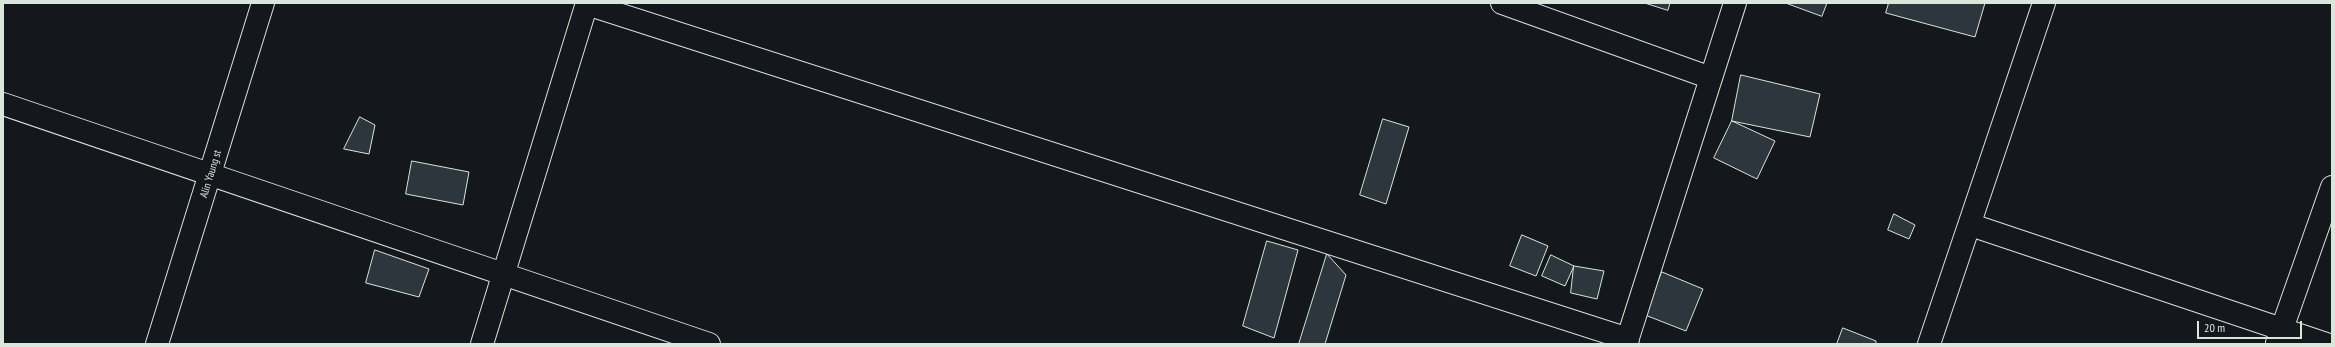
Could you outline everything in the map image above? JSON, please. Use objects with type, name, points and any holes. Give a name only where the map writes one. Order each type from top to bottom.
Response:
[{"type":"street","name":"Alin Yaung st","points":[[157,344],[212,174],[263,3]]},
{"type":"street","points":[[1502,3],[1711,78]]},
{"type":"street","points":[[482,344],[587,4],[1627,342],[1736,3]]},
{"type":"street","points":[[1929,344],[2044,3]]},
{"type":"street","points":[[3,104],[709,344]]},
{"type":"street","points":[[2279,337],[2332,187]]},
{"type":"street","points":[[1970,225],[2279,337],[2326,344]]},
{"type":"building","points":[[1645,3],[1670,3],[1668,10]]},
{"type":"building","points":[[1786,3],[1827,3],[1822,16]]},
{"type":"building","points":[[1889,3],[1985,3],[1975,37],[1886,13]]},
{"type":"building","points":[[1741,75],[1820,94],[1810,137],[1732,121]]},
{"type":"building","points":[[360,117],[375,125],[369,154],[344,149]]},
{"type":"building","points":[[1383,119],[1409,127],[1386,204],[1360,195]]},
{"type":"building","points":[[1732,121],[1775,141],[1757,179],[1714,158]]},
{"type":"building","points":[[412,161],[469,172],[463,205],[406,194]]},
{"type":"building","points":[[1894,214],[1915,225],[1909,239],[1888,230]]},
{"type":"building","points":[[1522,235],[1548,246],[1536,276],[1510,266]]},
{"type":"building","points":[[1267,241],[1298,250],[1274,338],[1243,326]]},
{"type":"building","points":[[375,250],[429,269],[419,297],[366,283]]},
{"type":"building","points":[[1327,254],[1346,275],[1325,344],[1299,344]]},
{"type":"building","points":[[1551,255],[1574,266],[1565,286],[1542,276]]},
{"type":"building","points":[[1574,266],[1604,271],[1597,299],[1571,293]]},
{"type":"building","points":[[1662,272],[1703,289],[1686,331],[1645,315]]},
{"type":"building","points":[[1843,328],[1876,341],[1876,344],[1837,344]]}]
